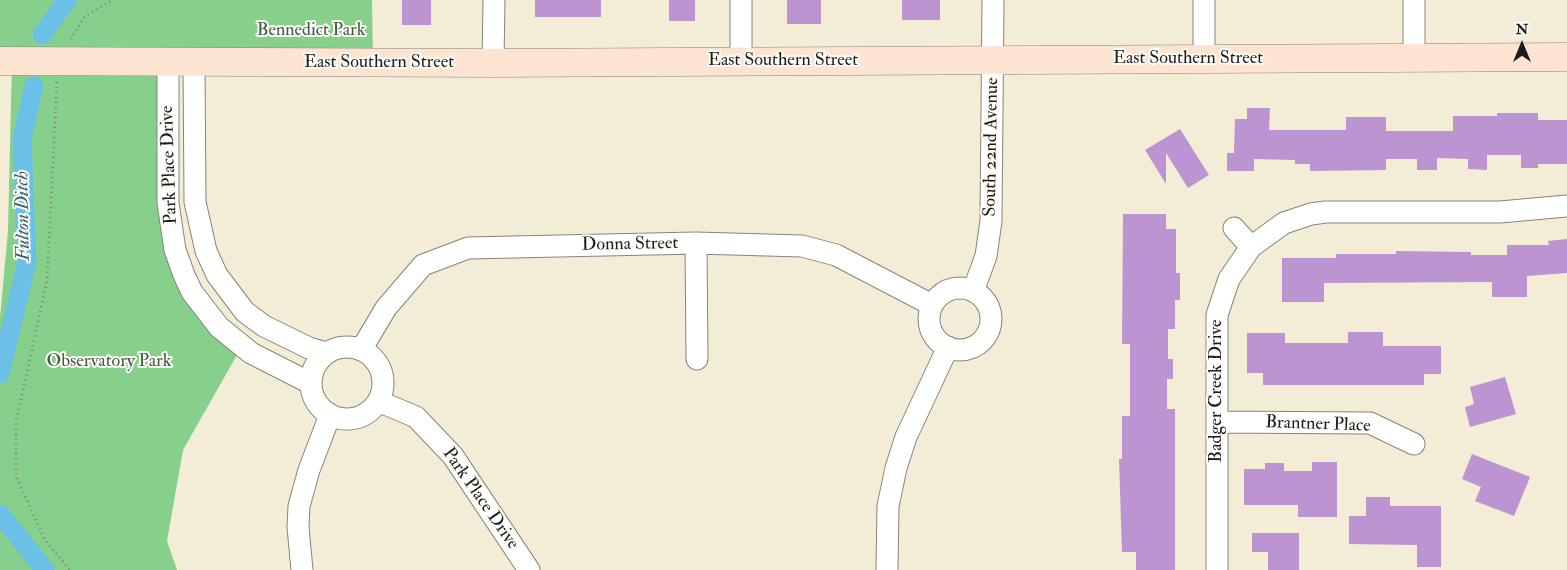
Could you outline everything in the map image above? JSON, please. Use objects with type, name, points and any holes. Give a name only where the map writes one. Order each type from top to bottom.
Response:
[{"type":"street","points":[[493,63],[494,0]]},
{"type":"street","points":[[741,0],[741,62]]},
{"type":"street","name":"South 22nd Avenue","points":[[973,291],[986,256],[991,221],[994,60],[993,0]]},
{"type":"street","points":[[1204,0],[1204,59]]},
{"type":"street","points":[[1414,0],[1414,59]]},
{"type":"street","name":"East Southern Street","points":[[0,60],[493,63],[1567,57]]},
{"type":"street","name":"Park Place Drive","points":[[181,62],[195,202],[206,251],[217,276],[245,312],[264,326],[309,348],[327,353]]},
{"type":"street","name":"Park Place Drive","points":[[181,62],[168,203],[175,250],[184,275],[205,311],[219,327],[251,353],[310,383]]},
{"type":"street","name":"Badger Creek Drive","points":[[1217,570],[1217,315],[1229,280],[1250,247],[1284,223],[1311,214],[1326,212],[1500,212],[1567,206]]},
{"type":"street","points":[[1234,228],[1250,247]]},
{"type":"street","points":[[696,243],[697,359]]},
{"type":"street","name":"Donna Street","points":[[361,350],[386,308],[424,265],[468,248],[696,243],[802,246],[836,255],[932,305]]},
{"type":"street","points":[[958,287],[973,291],[986,301],[990,311],[989,332],[974,347],[964,350],[948,347],[937,340],[932,332],[929,322],[932,305],[939,295],[948,290],[958,287]]},
{"type":"street","points":[[349,347],[361,350],[371,356],[378,366],[382,377],[382,389],[378,401],[371,410],[360,416],[348,419],[330,415],[318,405],[312,394],[310,383],[312,371],[327,353],[349,347]]},
{"type":"street","points":[[887,570],[888,506],[896,468],[906,437],[948,347]]},
{"type":"street","name":"Park Place Drive","points":[[378,401],[416,417],[453,456],[529,570]]},
{"type":"street","points":[[302,570],[298,526],[299,506],[309,470],[330,415]]},
{"type":"street","name":"Brantner Place","points":[[1217,422],[1370,423],[1414,444]]},
{"type":"path","points":[[70,570],[45,540],[16,476],[16,422],[46,281],[58,60],[85,16],[113,0]]},
{"type":"green space","name":"Observatory Park","points":[[0,0],[372,0],[373,63],[168,62],[175,250],[242,346],[183,450],[167,541],[177,570],[0,570],[0,318],[8,230],[12,62],[0,61]]},
{"type":"building","points":[[402,0],[431,0],[431,25],[402,25]]},
{"type":"building","points":[[535,0],[601,0],[601,17],[535,17]]},
{"type":"building","points":[[669,0],[695,0],[695,21],[669,21]]},
{"type":"building","points":[[787,0],[821,0],[821,24],[787,24]]},
{"type":"building","points":[[902,0],[940,0],[940,20],[902,20]]},
{"type":"building","points":[[1247,108],[1270,108],[1269,130],[1346,130],[1346,117],[1386,117],[1386,131],[1453,131],[1453,116],[1497,116],[1497,113],[1538,113],[1538,120],[1567,120],[1567,164],[1538,164],[1538,168],[1521,168],[1521,155],[1487,155],[1487,170],[1468,169],[1468,159],[1437,158],[1437,170],[1417,170],[1417,159],[1386,159],[1386,170],[1310,171],[1310,164],[1295,164],[1295,160],[1254,159],[1254,171],[1227,171],[1227,153],[1234,153],[1235,119],[1247,119]]},
{"type":"building","points":[[1180,129],[1209,175],[1188,188],[1166,153],[1166,184],[1145,150]]},
{"type":"building","points":[[1123,214],[1166,214],[1166,229],[1176,229],[1176,273],[1180,273],[1180,300],[1175,300],[1175,329],[1168,329],[1168,359],[1173,359],[1173,379],[1167,379],[1167,409],[1175,409],[1175,570],[1136,570],[1136,552],[1122,552],[1119,459],[1122,459],[1122,416],[1130,416],[1130,344],[1122,344]]},
{"type":"building","points":[[1567,239],[1567,273],[1527,276],[1527,297],[1492,297],[1492,282],[1324,283],[1324,302],[1282,302],[1282,258],[1336,258],[1336,254],[1396,254],[1396,251],[1471,252],[1471,255],[1507,255],[1507,245],[1549,245],[1548,241]]},
{"type":"building","points":[[1348,332],[1383,332],[1383,346],[1441,346],[1441,374],[1424,374],[1424,385],[1263,385],[1263,373],[1247,373],[1247,333],[1285,333],[1285,343],[1348,343]]},
{"type":"building","points":[[1505,377],[1516,414],[1470,427],[1465,407],[1474,404],[1470,387]]},
{"type":"building","points":[[1472,454],[1530,477],[1514,516],[1475,501],[1481,487],[1462,479]]},
{"type":"building","points":[[1312,462],[1337,462],[1337,517],[1298,517],[1298,505],[1244,505],[1244,469],[1265,469],[1265,463],[1284,463],[1284,471],[1312,471]]},
{"type":"building","points":[[1366,497],[1390,497],[1390,506],[1441,506],[1441,567],[1417,567],[1417,545],[1349,544],[1349,516],[1366,516]]},
{"type":"building","points":[[1252,533],[1299,533],[1299,570],[1268,570],[1268,552],[1252,552]]},
{"type":"waterway","name":"Fulton Ditch","points":[[42,35],[67,0]]},
{"type":"waterway","name":"Fulton Ditch","points":[[0,374],[27,261],[22,139],[34,86]]},
{"type":"waterway","name":"Fulton Ditch","points":[[0,514],[45,570]]},
{"type":"park label","name":"Bennedict Park","points":[[311,31]]}]
